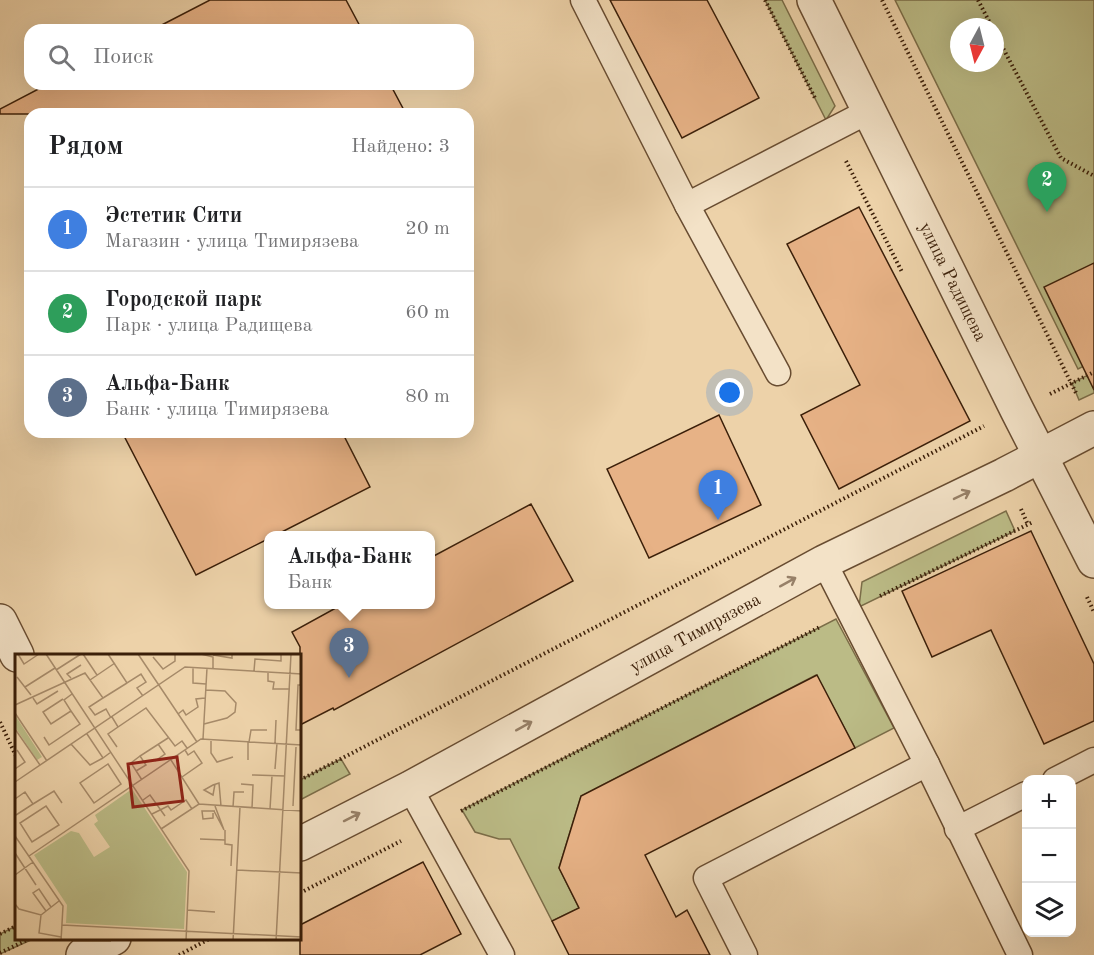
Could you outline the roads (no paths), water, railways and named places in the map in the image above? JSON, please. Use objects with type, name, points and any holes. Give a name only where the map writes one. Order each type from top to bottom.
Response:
[{"type":"street","name":"улица Радищева","points":[[814,0],[1094,561]]},
{"type":"street","name":"улица Тимирязева","points":[[302,843],[410,788],[824,562],[1004,475],[1094,428]]},
{"type":"street","points":[[0,621],[16,654]]},
{"type":"street","points":[[83,955],[112,940]]},
{"type":"lane","points":[[583,0],[687,205],[778,374]]},
{"type":"lane","points":[[687,205],[869,111]]},
{"type":"lane","points":[[824,562],[927,764],[1020,955]]},
{"type":"lane","points":[[1065,775],[1094,760]]},
{"type":"lane","points":[[745,955],[706,878],[927,764]]},
{"type":"lane","points":[[410,788],[495,953]]},
{"type":"lane","points":[[957,829],[1022,796]]},
{"type":"place","name":"Городской парк","points":[[1047,212]]},
{"type":"place","name":"Эстетик Сити","points":[[718,520]]},
{"type":"place","name":"Альфа-Банк","points":[[349,678]]}]
